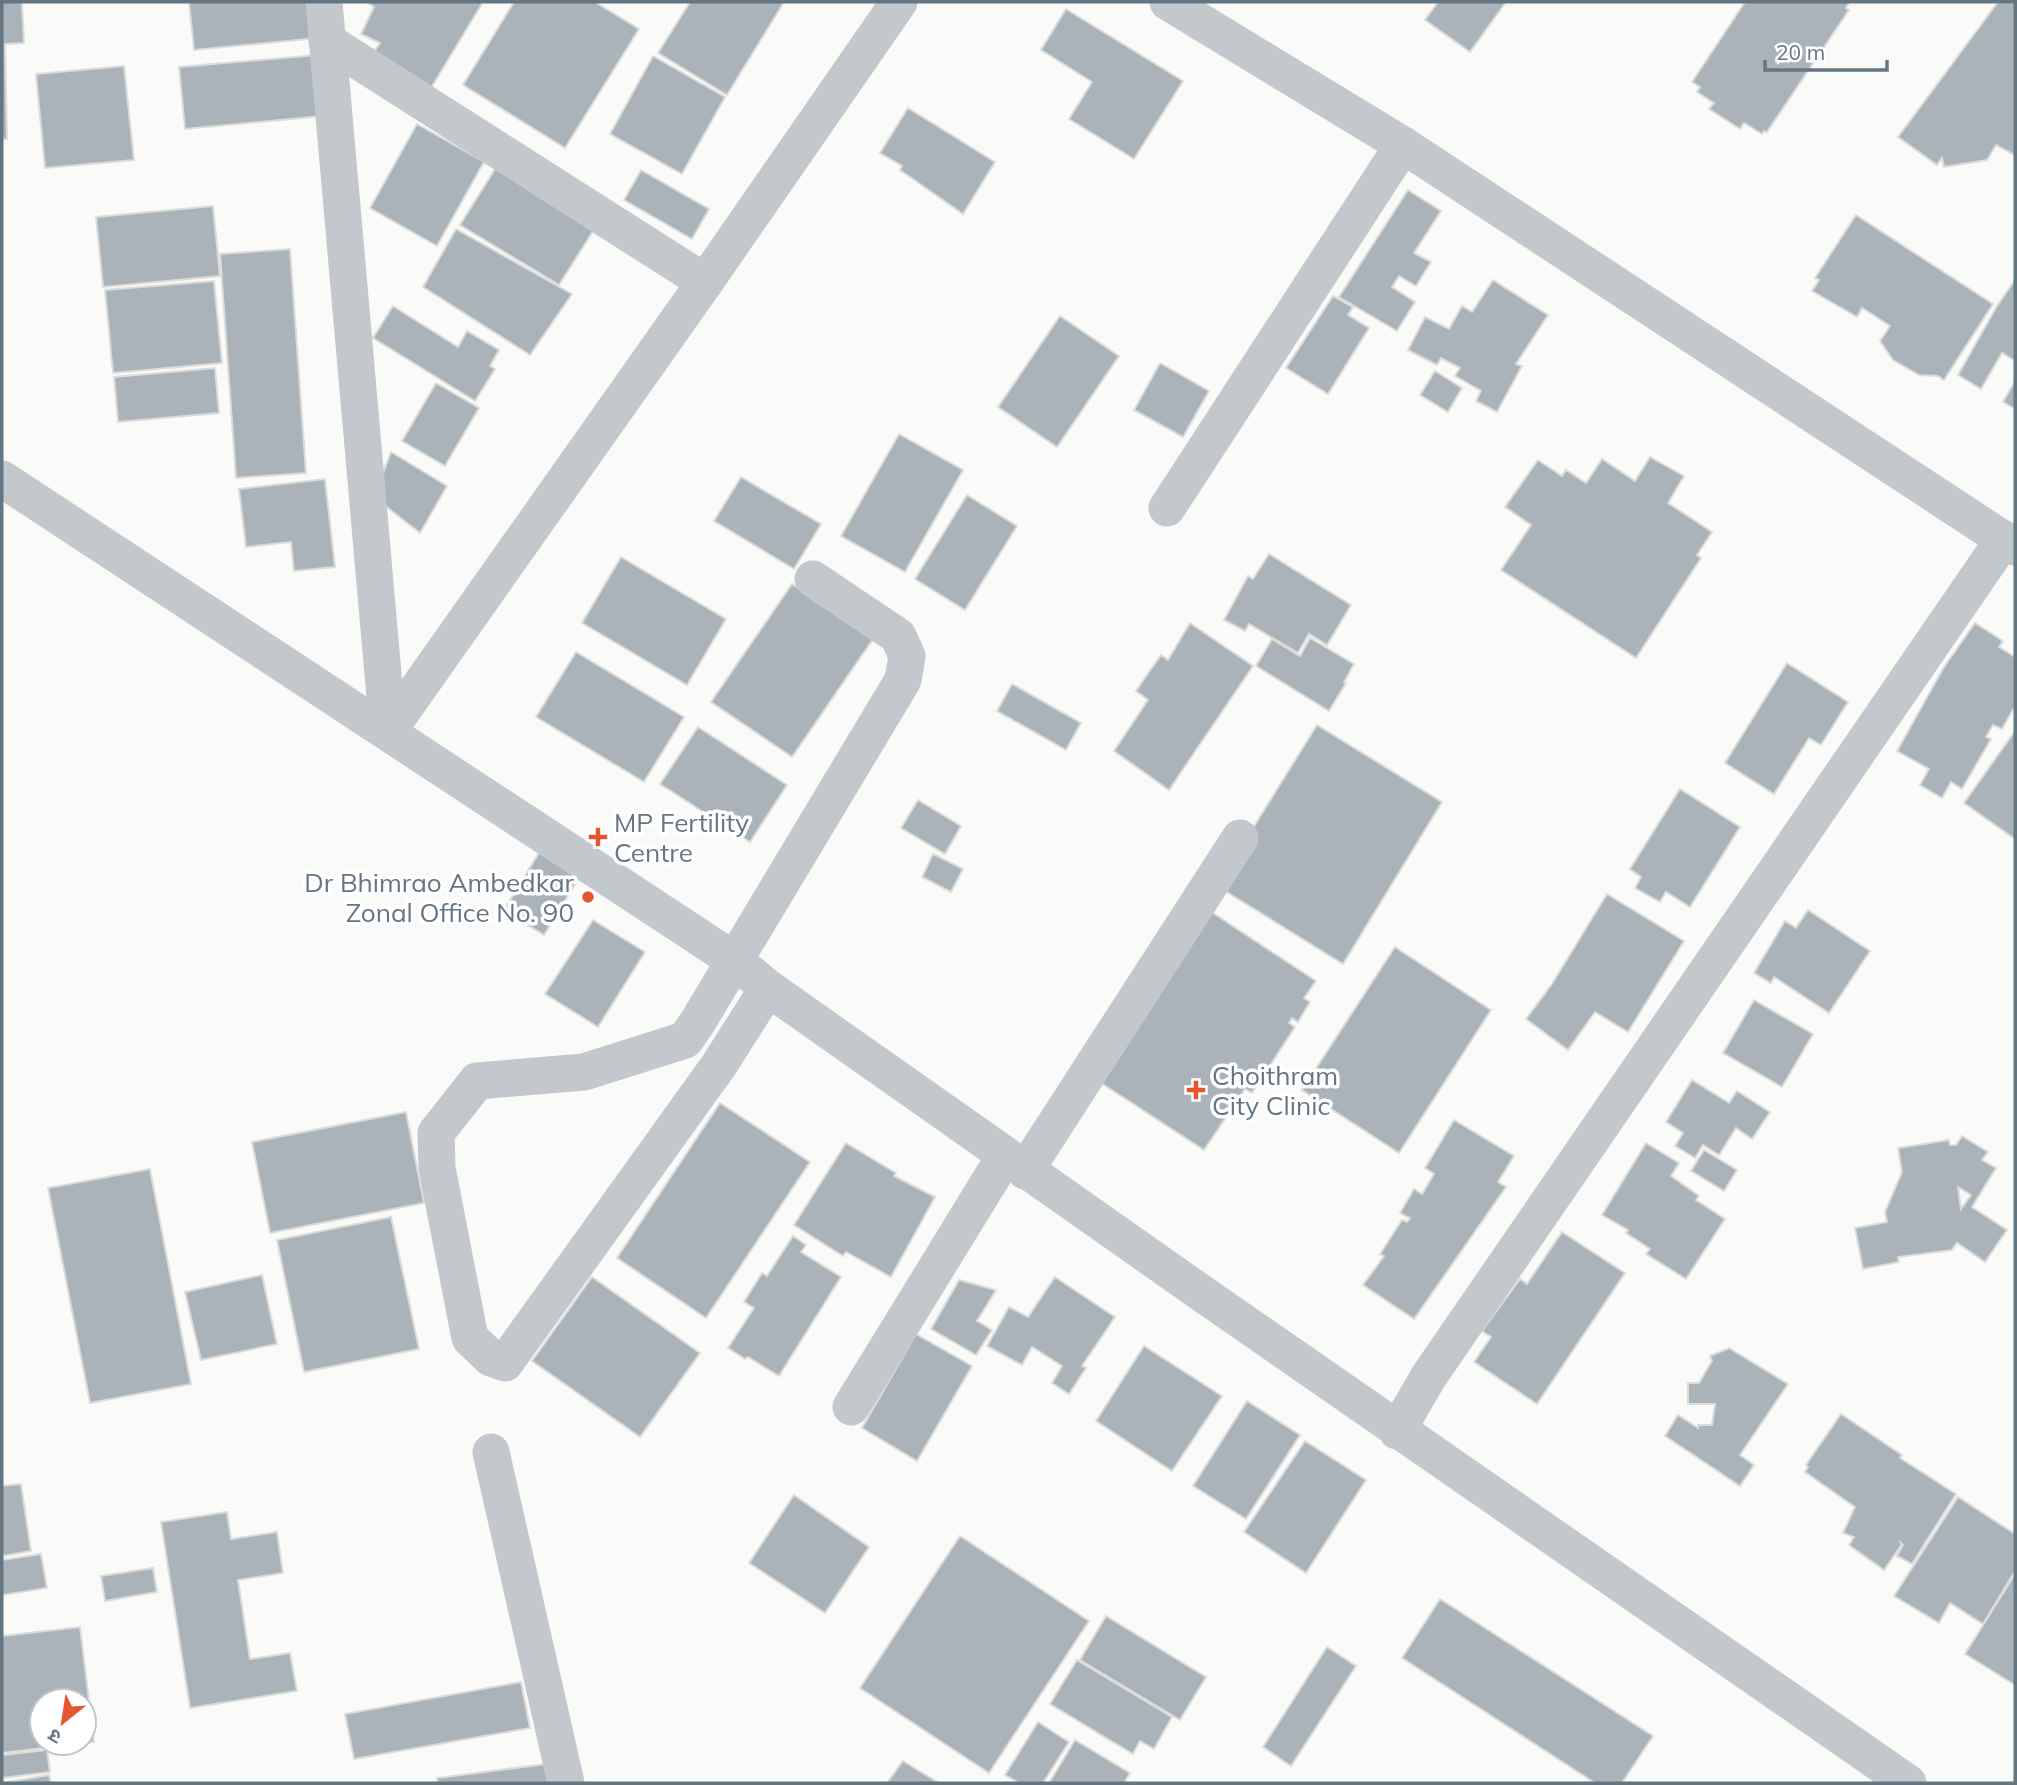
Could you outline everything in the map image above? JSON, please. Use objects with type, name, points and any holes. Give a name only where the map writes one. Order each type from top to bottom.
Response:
[{"type":"street","points":[[324,2],[388,731]]},
{"type":"street","points":[[388,731],[899,2]]},
{"type":"street","points":[[1168,2],[1404,145],[2010,543],[1429,1376],[1397,1432]]},
{"type":"street","points":[[327,41],[705,282]]},
{"type":"street","points":[[1167,508],[1404,145]]},
{"type":"street","points":[[2,479],[734,960],[768,988],[1015,1164],[1397,1432],[1908,1783]]},
{"type":"street","points":[[768,988],[719,1065],[505,1363],[491,1358],[470,1338],[438,1168],[436,1133],[477,1081],[584,1072],[685,1040],[903,680],[907,656],[898,636],[813,579]]},
{"type":"street","points":[[851,1407],[1240,838]]},
{"type":"street","points":[[685,1040],[719,1065]]},
{"type":"street","points":[[491,1452],[566,1783]]},
{"type":"building","points":[[2,2],[22,2],[24,43],[5,44],[7,139],[2,139]]},
{"type":"building","points":[[189,2],[314,2],[318,38],[194,50]]},
{"type":"building","points":[[366,2],[483,2],[428,93],[370,58],[380,43],[361,34],[374,7]]},
{"type":"building","points":[[514,2],[595,2],[639,29],[565,148],[463,85]]},
{"type":"building","points":[[690,2],[784,2],[727,95],[658,53]]},
{"type":"building","points":[[1438,2],[1506,2],[1470,52],[1425,20]]},
{"type":"building","points":[[1745,2],[1850,2],[1846,8],[1849,10],[1767,132],[1762,134],[1744,123],[1740,129],[1709,109],[1714,103],[1697,92],[1700,87],[1692,82]]},
{"type":"building","points":[[1998,2],[2015,3],[2015,155],[1996,145],[1987,160],[1944,167],[1942,158],[1937,165],[1898,137]]},
{"type":"building","points":[[1066,9],[1183,81],[1134,159],[1069,119],[1092,82],[1041,50]]},
{"type":"building","points":[[317,55],[323,116],[185,129],[179,67]]},
{"type":"building","points":[[653,56],[725,97],[682,174],[610,134]]},
{"type":"building","points":[[124,66],[134,160],[45,168],[36,74]]},
{"type":"building","points":[[908,108],[995,162],[963,214],[900,170],[902,166],[880,153]]},
{"type":"building","points":[[417,124],[484,162],[437,246],[370,208]]},
{"type":"building","points":[[497,166],[595,228],[559,285],[460,225]]},
{"type":"building","points":[[641,170],[709,209],[692,239],[624,200]]},
{"type":"building","points":[[1408,190],[1441,211],[1414,253],[1431,262],[1416,286],[1399,276],[1392,287],[1415,302],[1397,331],[1339,297]]},
{"type":"building","points":[[213,206],[220,276],[103,287],[96,217]]},
{"type":"building","points":[[1856,215],[1993,304],[1944,380],[1938,376],[1919,375],[1893,360],[1880,341],[1890,326],[1862,308],[1857,317],[1812,291],[1819,280],[1815,278]]},
{"type":"building","points":[[456,229],[572,294],[530,355],[423,287]]},
{"type":"building","points":[[290,249],[306,473],[236,478],[220,254]]},
{"type":"building","points":[[1493,280],[1548,315],[1516,364],[1522,366],[1497,412],[1476,401],[1481,391],[1455,376],[1460,368],[1441,358],[1437,365],[1408,350],[1425,317],[1449,329],[1462,306],[1472,312]]},
{"type":"building","points":[[2015,280],[2015,361],[2002,353],[1981,389],[1958,375]]},
{"type":"building","points":[[214,281],[222,363],[113,373],[105,290]]},
{"type":"building","points":[[1333,296],[1353,307],[1348,315],[1369,328],[1328,394],[1286,368]]},
{"type":"building","points":[[393,306],[458,347],[467,331],[499,350],[490,366],[495,369],[475,401],[373,338]]},
{"type":"building","points":[[1060,316],[1119,356],[1057,447],[998,407]]},
{"type":"building","points":[[1160,363],[1209,391],[1183,437],[1134,410]]},
{"type":"building","points":[[215,368],[219,413],[118,422],[114,377]]},
{"type":"building","points":[[1435,371],[1462,388],[1448,412],[1420,395]]},
{"type":"building","points":[[2015,381],[2015,409],[2003,402]]},
{"type":"building","points":[[436,383],[479,408],[445,466],[402,441]]},
{"type":"building","points":[[899,434],[963,470],[905,572],[841,536]]},
{"type":"building","points":[[391,452],[447,486],[420,533],[374,497]]},
{"type":"building","points":[[1650,457],[1684,476],[1668,503],[1712,532],[1697,555],[1701,558],[1636,658],[1501,570],[1531,525],[1505,507],[1538,460],[1562,476],[1566,470],[1586,483],[1602,459],[1635,481]]},
{"type":"building","points":[[741,477],[821,524],[794,569],[714,521]]},
{"type":"building","points":[[325,479],[335,567],[294,571],[291,542],[246,547],[239,489]]},
{"type":"building","points":[[967,495],[1017,526],[965,610],[915,579]]},
{"type":"building","points":[[1269,554],[1351,605],[1327,645],[1309,634],[1298,653],[1249,624],[1245,631],[1224,620],[1248,576],[1253,579]]},
{"type":"building","points":[[621,557],[726,619],[687,685],[582,623]]},
{"type":"building","points":[[792,584],[873,639],[792,757],[711,702]]},
{"type":"building","points":[[1190,623],[1253,666],[1169,790],[1114,751],[1148,700],[1136,691],[1161,655],[1168,660]]},
{"type":"building","points":[[1975,623],[2003,641],[1999,647],[2015,657],[2015,706],[2002,729],[1993,725],[1986,737],[1991,739],[1962,789],[1951,782],[1942,798],[1920,785],[1929,769],[1897,751],[1944,667]]},
{"type":"building","points":[[1310,638],[1354,664],[1329,711],[1256,666],[1272,639],[1300,656]]},
{"type":"building","points":[[576,652],[684,717],[644,782],[536,717]]},
{"type":"building","points":[[1787,663],[1848,702],[1821,745],[1809,738],[1774,794],[1725,763]]},
{"type":"building","points":[[1012,684],[1081,723],[1066,750],[997,711]]},
{"type":"building","points":[[1317,725],[1442,802],[1343,964],[1217,886]]},
{"type":"building","points":[[698,727],[787,785],[750,842],[660,784]]},
{"type":"building","points":[[2015,731],[2015,839],[1964,803]]},
{"type":"building","points":[[1680,789],[1740,827],[1690,907],[1666,892],[1660,902],[1635,888],[1641,877],[1630,869]]},
{"type":"building","points":[[918,800],[961,826],[945,854],[901,828]]},
{"type":"building","points":[[545,843],[585,868],[544,935],[504,910]]},
{"type":"building","points":[[933,854],[963,869],[951,892],[922,877]]},
{"type":"building","points":[[1607,894],[1684,941],[1628,1032],[1595,1012],[1568,1050],[1526,1019],[1552,984]]},
{"type":"building","points":[[1207,909],[1316,981],[1304,998],[1310,1002],[1298,1022],[1292,1018],[1289,1023],[1295,1027],[1252,1093],[1245,1089],[1204,1150],[1095,1079]]},
{"type":"building","points":[[1808,910],[1870,951],[1829,1013],[1774,977],[1771,983],[1754,973],[1785,921],[1796,928]]},
{"type":"building","points":[[593,920],[645,952],[598,1027],[545,994]]},
{"type":"building","points":[[1395,947],[1491,1010],[1399,1153],[1302,1090]]},
{"type":"building","points":[[1754,1000],[1813,1034],[1782,1087],[1723,1053]]},
{"type":"building","points":[[1692,1080],[1729,1103],[1737,1091],[1770,1112],[1752,1139],[1736,1128],[1719,1155],[1703,1145],[1695,1158],[1675,1146],[1683,1133],[1666,1122]]},
{"type":"building","points":[[720,1103],[810,1162],[706,1318],[617,1258]]},
{"type":"building","points":[[406,1112],[424,1203],[270,1233],[252,1142]]},
{"type":"building","points":[[1454,1120],[1514,1156],[1498,1182],[1506,1187],[1414,1319],[1363,1285],[1384,1256],[1380,1254],[1402,1220],[1407,1222],[1410,1218],[1400,1213],[1414,1189],[1422,1194],[1434,1174],[1425,1168]]},
{"type":"building","points":[[1962,1136],[1988,1152],[1982,1160],[1996,1168],[1972,1207],[2007,1230],[1985,1262],[1957,1243],[1952,1250],[1898,1257],[1899,1262],[1863,1269],[1855,1228],[1887,1222],[1885,1212],[1902,1172],[1898,1148],[1949,1140],[1950,1145],[1956,1145]],"holes":[[[1958,1187],[1971,1195],[1961,1209]]]},
{"type":"building","points":[[846,1143],[896,1173],[894,1176],[935,1197],[891,1277],[846,1252],[843,1256],[794,1225]]},
{"type":"building","points":[[1646,1143],[1679,1163],[1671,1176],[1699,1196],[1696,1200],[1725,1219],[1686,1279],[1646,1254],[1650,1249],[1626,1233],[1628,1230],[1602,1215]]},
{"type":"building","points":[[1704,1150],[1737,1170],[1724,1191],[1691,1171]]},
{"type":"building","points":[[150,1169],[191,1384],[90,1403],[48,1188]]},
{"type":"building","points":[[391,1217],[419,1349],[304,1372],[277,1240]]},
{"type":"building","points":[[1562,1232],[1625,1273],[1537,1404],[1474,1362],[1491,1337],[1482,1331],[1520,1279],[1527,1284]]},
{"type":"building","points":[[793,1236],[806,1245],[801,1252],[841,1277],[779,1376],[728,1348],[754,1308],[744,1302],[762,1273],[767,1276]]},
{"type":"building","points":[[262,1275],[277,1344],[201,1360],[185,1292]]},
{"type":"building","points":[[592,1277],[700,1353],[640,1437],[532,1361]]},
{"type":"building","points":[[1055,1277],[1115,1317],[1082,1366],[1086,1368],[1069,1394],[1052,1383],[1062,1366],[1032,1347],[1022,1365],[987,1346],[1009,1307],[1028,1317]]},
{"type":"building","points":[[959,1280],[996,1290],[977,1321],[992,1330],[976,1355],[931,1329]]},
{"type":"building","points":[[916,1334],[972,1366],[917,1461],[862,1428]]},
{"type":"building","points":[[1144,1346],[1222,1396],[1172,1471],[1096,1421]]},
{"type":"building","points":[[1729,1348],[1788,1384],[1740,1455],[1754,1465],[1740,1486],[1665,1436],[1678,1415],[1698,1428],[1698,1425],[1712,1425],[1715,1404],[1688,1404],[1688,1383],[1699,1383],[1712,1361],[1710,1356]]},
{"type":"building","points":[[1247,1401],[1300,1435],[1246,1519],[1193,1486]]},
{"type":"building","points":[[1841,1414],[1902,1455],[1900,1458],[1956,1494],[1912,1564],[1897,1556],[1902,1544],[1884,1570],[1849,1545],[1854,1537],[1843,1533],[1855,1507],[1805,1472],[1808,1467],[1806,1465]]},
{"type":"building","points":[[1305,1441],[1366,1480],[1306,1573],[1244,1532]]},
{"type":"building","points":[[21,1484],[31,1551],[2,1556],[2,1486]]},
{"type":"building","points":[[794,1495],[869,1547],[825,1613],[749,1563]]},
{"type":"building","points":[[1958,1497],[2015,1534],[2015,1571],[1983,1624],[1950,1603],[1939,1623],[1894,1596]]},
{"type":"building","points":[[227,1512],[231,1539],[277,1532],[283,1573],[238,1580],[250,1659],[290,1653],[297,1691],[190,1708],[161,1522]]},
{"type":"building","points":[[960,1536],[1089,1621],[989,1773],[860,1688]]},
{"type":"building","points":[[41,1554],[47,1588],[2,1595],[2,1560]]},
{"type":"building","points":[[153,1568],[157,1592],[105,1601],[101,1576]]},
{"type":"building","points":[[2015,1574],[2015,1685],[1965,1654]]},
{"type":"building","points":[[1440,1599],[1653,1736],[1622,1783],[1595,1783],[1402,1658]]},
{"type":"building","points":[[1106,1616],[1206,1677],[1180,1720],[1080,1660]]},
{"type":"building","points":[[80,1627],[87,1687],[28,1687],[28,1750],[2,1753],[2,1636]]},
{"type":"building","points":[[1327,1647],[1356,1666],[1291,1766],[1263,1747]]},
{"type":"building","points":[[1077,1660],[1172,1717],[1154,1749],[1140,1741],[1133,1754],[1050,1704]]},
{"type":"building","points":[[521,1682],[530,1728],[354,1759],[345,1714]]},
{"type":"building","points":[[1038,1722],[1069,1742],[1043,1783],[1019,1783],[1005,1775]]},
{"type":"building","points":[[1075,1740],[1130,1773],[1124,1783],[1049,1783]]},
{"type":"building","points":[[28,1752],[28,1757],[48,1757],[50,1772],[2,1778],[2,1755]]},
{"type":"building","points":[[903,1761],[939,1783],[887,1783]]},
{"type":"building","points":[[546,1764],[548,1783],[438,1783],[437,1778]]},
{"type":"building","points":[[49,1775],[51,1783],[2,1783]]},
{"type":"place","name":"MP Fertility Centre","points":[[598,837]]},
{"type":"place","name":"Dr Bhimrao Ambedkar Zonal Office No. 90","points":[[588,897]]},
{"type":"place","name":"Choithram City Clinic","points":[[1196,1090]]}]
